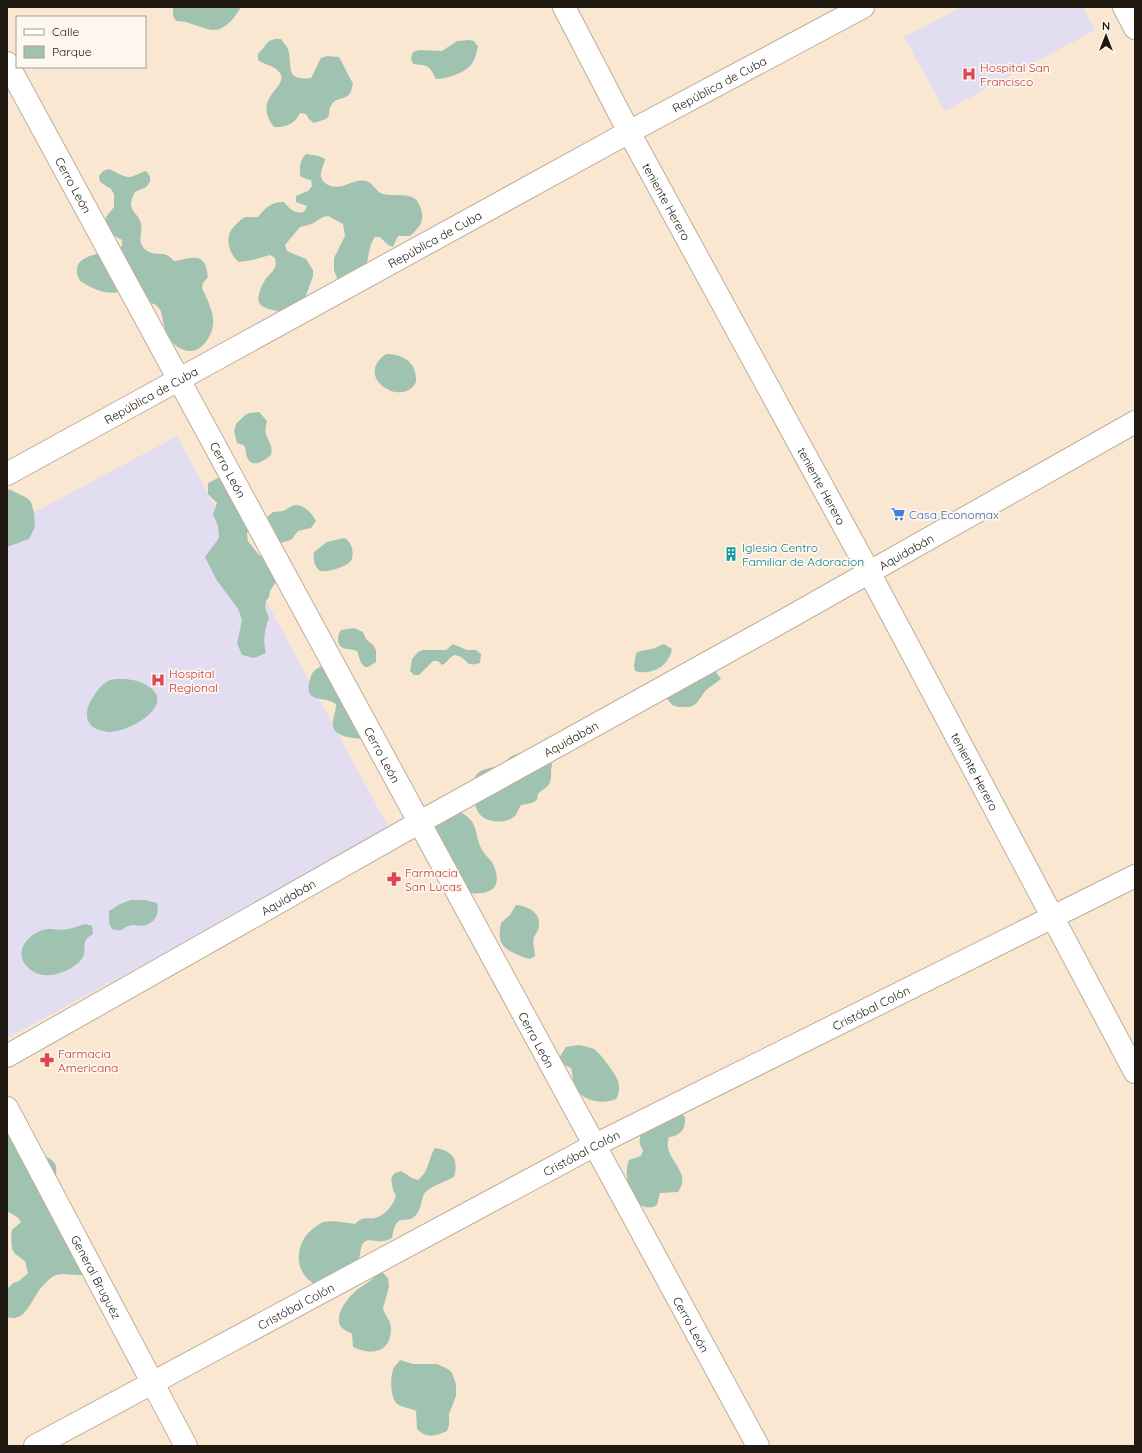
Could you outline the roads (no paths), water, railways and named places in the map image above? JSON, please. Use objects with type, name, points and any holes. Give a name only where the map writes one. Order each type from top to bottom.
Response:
[{"type":"street","name":"teniente Herero","points":[[564,7],[629,132],[869,572],[1135,1072]]},
{"type":"street","name":"República de Cuba","points":[[7,474],[629,132],[863,7]]},
{"type":"street","points":[[1124,7],[1135,28]]},
{"type":"street","name":"Cerro León","points":[[7,63],[420,822],[593,1146],[758,1446]]},
{"type":"street","name":"Aquidabán","points":[[7,1056],[420,822],[776,625],[1135,422]]},
{"type":"street","name":"Cristóbal Colón","points":[[35,1446],[593,1146],[1135,876]]},
{"type":"street","name":"General Bruguéz","points":[[7,1108],[151,1383],[186,1446]]},
{"type":"place","name":"Hospital San Francisco","points":[[969,74]]},
{"type":"place","name":"Casa Economax","points":[[898,514]]},
{"type":"place","name":"Iglesia Centro Familiar de Adoracion","points":[[731,554]]},
{"type":"place","name":"Hospital Regional","points":[[158,680]]},
{"type":"place","name":"Farmacia San Lucas","points":[[394,879]]},
{"type":"place","name":"Farmacia Americana","points":[[47,1060]]}]
